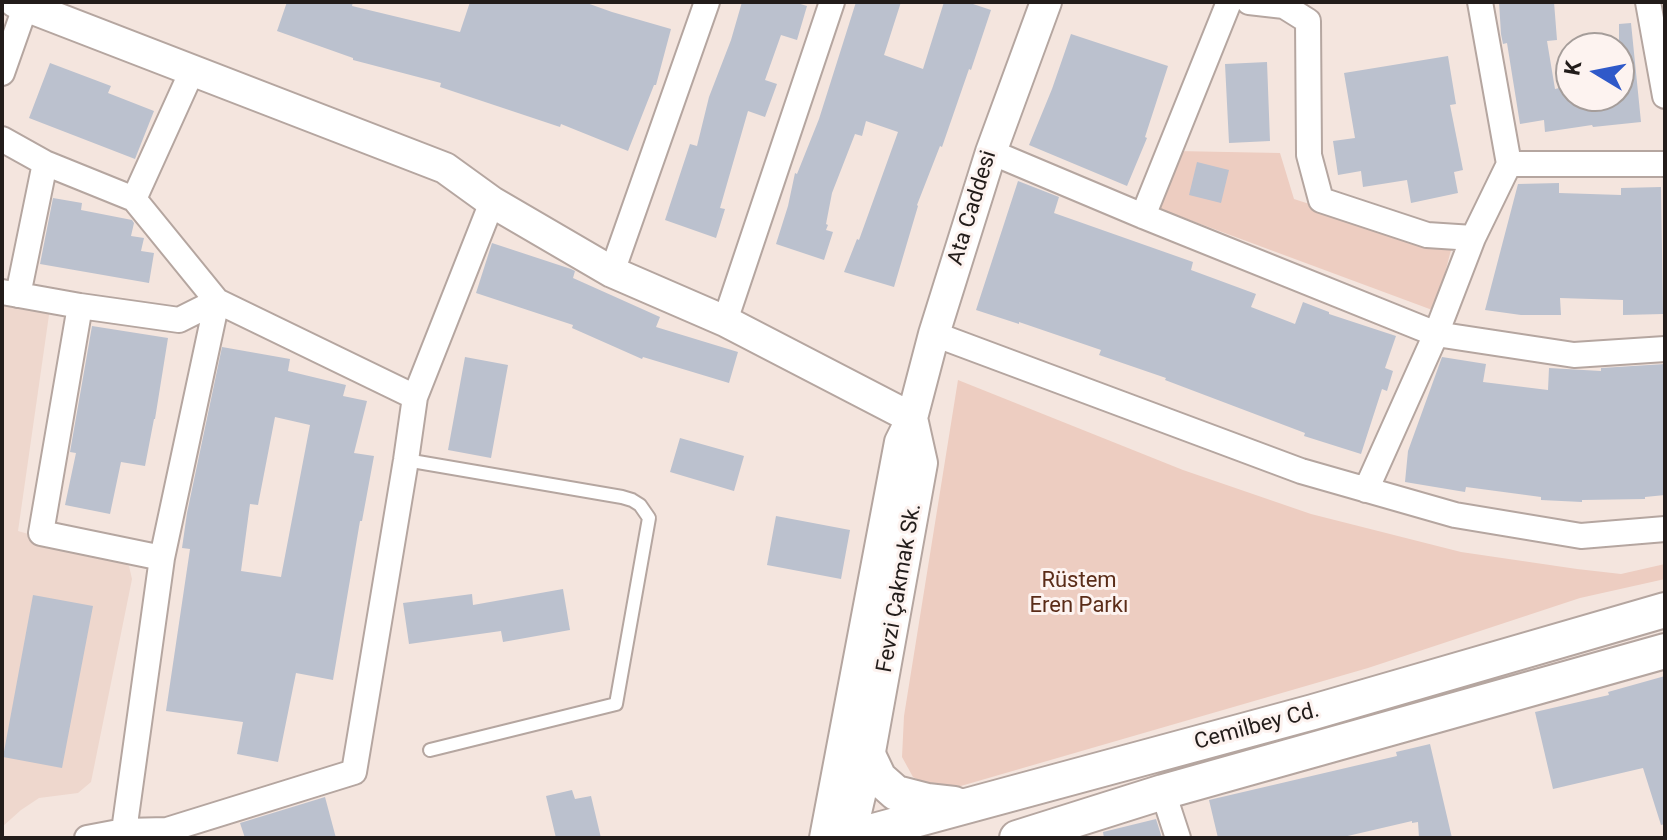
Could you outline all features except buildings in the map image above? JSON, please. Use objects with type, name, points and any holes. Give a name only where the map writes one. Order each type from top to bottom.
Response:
[{"type":"main road","name":"Cemilbey Cd.","points":[[843,838],[1313,712],[1665,610]]},
{"type":"main road","name":"Cemilbey Cd.","points":[[1017,838],[1163,792],[1665,651]]},
{"type":"main road","points":[[869,757],[879,778],[896,793],[927,801],[966,805]]},
{"type":"street","points":[[725,321],[832,2]]},
{"type":"street","name":"Ata Caddesi","points":[[843,838],[900,442],[912,418],[934,334],[991,152],[1046,2]]},
{"type":"street","points":[[1143,216],[1229,2]]},
{"type":"street","points":[[1249,2],[1284,6],[1308,21],[1309,155],[1321,200],[1427,235],[1473,238]]},
{"type":"street","points":[[1366,490],[1436,334],[1473,238],[1509,164],[1480,2]]},
{"type":"street","points":[[1648,2],[1665,96]]},
{"type":"street","points":[[2,73],[22,3],[445,168],[492,202],[612,272],[725,321],[912,418]]},
{"type":"street","points":[[612,272],[704,3]]},
{"type":"street","points":[[134,199],[192,71]]},
{"type":"street","points":[[2,139],[45,163],[134,199],[217,301],[415,397]]},
{"type":"street","points":[[991,152],[1436,334],[1574,355],[1665,349]]},
{"type":"street","points":[[45,163],[10,294],[179,320],[217,301]]},
{"type":"street","points":[[1509,164],[1665,164]]},
{"type":"street","points":[[87,838],[167,830],[354,772],[415,397],[492,202]]},
{"type":"street","points":[[126,834],[162,558],[217,301]]},
{"type":"street","points":[[80,306],[41,533],[162,558]]},
{"type":"street","points":[[934,334],[1301,471],[1455,515],[1581,536],[1665,529]]},
{"type":"street","name":"Fevzi Çakmak Sk.","points":[[843,838],[869,757],[922,463],[912,418]]},
{"type":"street","points":[[1163,792],[1178,838]]},
{"type":"lane","points":[[406,460],[622,497],[640,505],[649,518],[616,704],[430,750]]},
{"type":"shaded area","points":[[2,300],[50,308],[18,531],[118,560],[129,566],[132,579],[91,782],[78,793],[39,798],[2,827]]},
{"type":"green space","points":[[1175,151],[1280,153],[1294,199],[1451,250],[1435,311],[1160,209]]},
{"type":"green space","name":"Rüstem Eren Parkı","points":[[958,380],[1183,470],[1311,514],[1461,552],[1577,569],[1621,574],[1665,564],[1665,579],[1580,598],[1368,668],[947,790],[913,777],[902,757],[904,716]]}]
